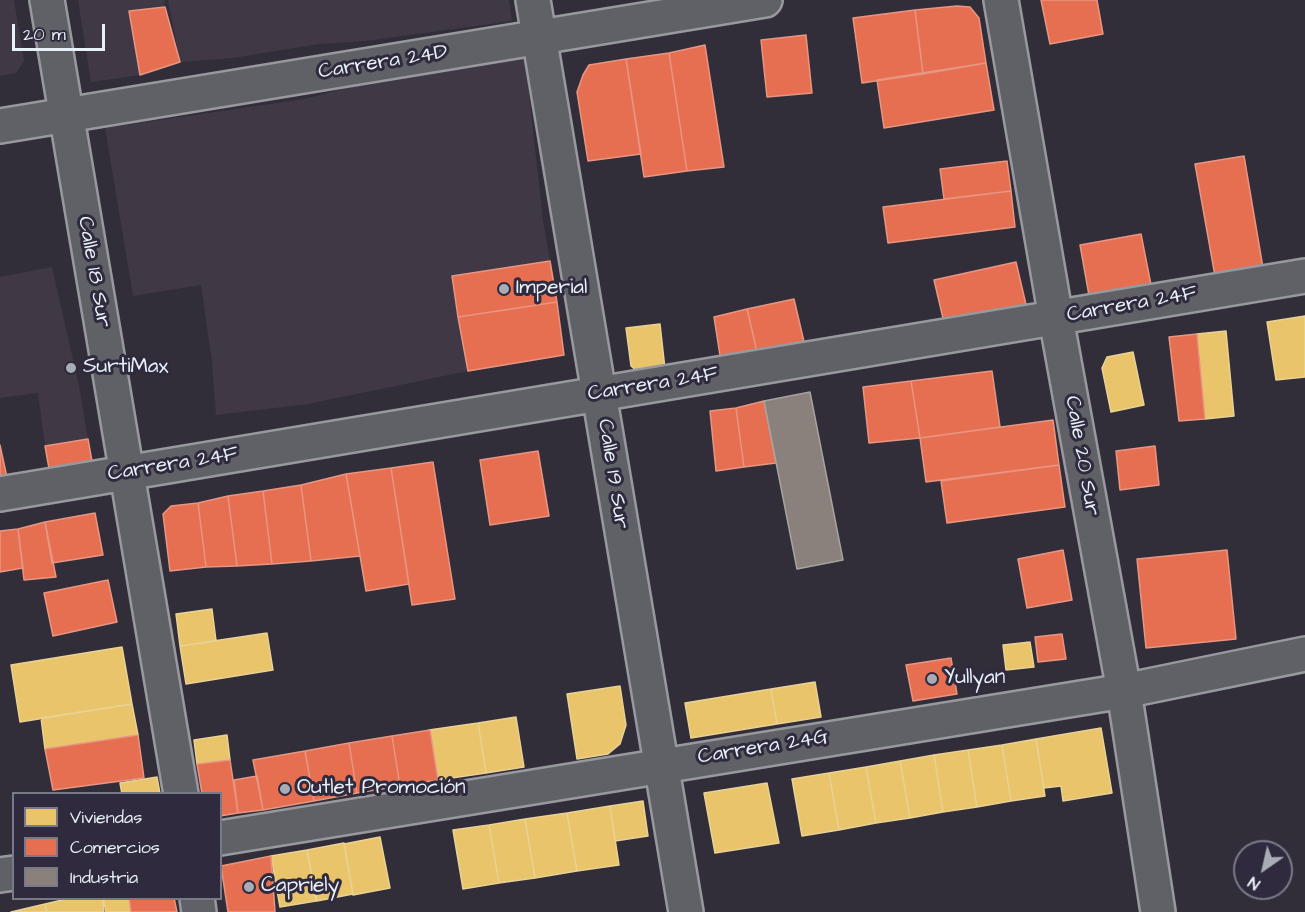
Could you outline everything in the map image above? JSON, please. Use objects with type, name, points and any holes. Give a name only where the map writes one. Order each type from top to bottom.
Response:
[{"type":"street","name":"Calle 18 Sur","points":[[47,0],[181,792]]},
{"type":"street","name":"Calle 19 Sur","points":[[533,0],[686,912]]},
{"type":"street","name":"Carrera 24D","points":[[0,126],[765,0]]},
{"type":"street","name":"Calle 20 Sur","points":[[1001,0],[1124,691],[1158,912]]},
{"type":"street","name":"Carrera 24F","points":[[0,494],[1305,276]]},
{"type":"street","name":"Carrera 24G","points":[[222,838],[1124,691],[1305,654]]},
{"type":"shaded area","points":[[0,0],[14,0],[24,61],[16,73],[0,76]]},
{"type":"shaded area","points":[[78,0],[164,0],[165,7],[129,11],[140,75],[91,82]]},
{"type":"shaded area","points":[[168,0],[509,0],[512,21],[365,41],[319,44],[233,58],[180,62]]},
{"type":"shaded area","points":[[525,57],[543,221],[550,261],[452,276],[468,371],[308,404],[216,415],[212,362],[201,285],[133,296],[105,128],[305,99],[362,84]]},
{"type":"shaded area","points":[[52,267],[79,386],[88,439],[45,446],[38,393],[0,398],[0,277]]},
{"type":"building: Viviendas","points":[[1305,316],[1305,377],[1276,380],[1267,322]]},
{"type":"building: Viviendas","points":[[660,324],[665,369],[638,372],[631,366],[626,328]]},
{"type":"building: Viviendas","points":[[1226,331],[1234,416],[1205,419],[1197,334]]},
{"type":"building: Viviendas","points":[[1133,352],[1144,405],[1111,412],[1102,368],[1107,357]]},
{"type":"building: Viviendas","points":[[212,609],[216,641],[180,646],[176,614]]},
{"type":"building: Viviendas","points":[[267,633],[273,670],[186,684],[180,646]]},
{"type":"building: Viviendas","points":[[1030,642],[1034,667],[1006,670],[1003,645]]},
{"type":"building: Viviendas","points":[[122,647],[132,704],[20,722],[11,665]]},
{"type":"building: Viviendas","points":[[815,682],[821,717],[777,724],[771,689]]},
{"type":"building: Viviendas","points":[[620,686],[626,725],[620,744],[608,754],[577,759],[567,694]]},
{"type":"building: Viviendas","points":[[771,689],[777,724],[691,738],[685,703]]},
{"type":"building: Viviendas","points":[[132,704],[138,735],[45,749],[41,718]]},
{"type":"building: Viviendas","points":[[516,717],[524,767],[486,773],[478,723]]},
{"type":"building: Viviendas","points":[[478,723],[486,773],[438,780],[429,730]]},
{"type":"building: Viviendas","points":[[1101,728],[1112,793],[1063,801],[1061,786],[1044,788],[1036,739]]},
{"type":"building: Viviendas","points":[[227,735],[230,760],[197,764],[194,740]]},
{"type":"building: Viviendas","points":[[1036,739],[1045,796],[1011,801],[1002,745]]},
{"type":"building: Viviendas","points":[[1002,745],[1011,801],[977,807],[968,750]]},
{"type":"building: Viviendas","points":[[968,750],[977,807],[943,812],[934,755]]},
{"type":"building: Viviendas","points":[[934,755],[943,812],[910,818],[900,761]]},
{"type":"building: Viviendas","points":[[900,761],[910,818],[876,823],[866,767]]},
{"type":"building: Viviendas","points":[[866,767],[876,823],[839,830],[829,773]]},
{"type":"building: Viviendas","points":[[829,773],[839,830],[802,836],[792,779]]},
{"type":"building: Viviendas","points":[[157,777],[160,792],[122,792],[120,783]]},
{"type":"building: Viviendas","points":[[767,783],[779,843],[715,853],[704,793]]},
{"type":"building: Viviendas","points":[[643,801],[648,836],[615,841],[610,806]]},
{"type":"building: Viviendas","points":[[610,806],[619,865],[577,871],[567,813]]},
{"type":"building: Viviendas","points":[[567,813],[577,871],[535,878],[525,819]]},
{"type":"building: Viviendas","points":[[525,819],[535,878],[499,883],[489,825]]},
{"type":"building: Viviendas","points":[[489,825],[499,883],[463,889],[453,830]]},
{"type":"building: Viviendas","points":[[380,837],[390,888],[353,895],[344,844]]},
{"type":"building: Viviendas","points":[[344,843],[353,894],[317,901],[307,850]]},
{"type":"building: Viviendas","points":[[307,850],[316,901],[280,907],[271,856]]},
{"type":"building: Viviendas","points":[[62,900],[102,900],[104,912],[47,912],[45,904]]},
{"type":"building: Viviendas","points":[[103,900],[129,900],[131,912],[106,912]]},
{"type":"building: Viviendas","points":[[45,904],[47,912],[11,912]]},
{"type":"building: Comercios","points":[[1041,0],[1097,0],[1103,34],[1050,44]]},
{"type":"building: Comercios","points":[[165,7],[180,62],[140,75],[129,11]]},
{"type":"building: Comercios","points":[[970,7],[979,18],[986,63],[923,74],[915,10]]},
{"type":"building: Comercios","points":[[915,10],[923,74],[862,83],[853,18]]},
{"type":"building: Comercios","points":[[806,35],[812,93],[767,97],[761,40]]},
{"type":"building: Comercios","points":[[705,45],[724,167],[687,171],[669,53]]},
{"type":"building: Comercios","points":[[669,53],[687,171],[644,177],[626,59]]},
{"type":"building: Comercios","points":[[626,59],[641,154],[588,161],[577,92],[583,75],[589,65]]},
{"type":"building: Comercios","points":[[986,63],[994,110],[884,128],[877,80]]},
{"type":"building: Comercios","points":[[1244,156],[1263,268],[1215,276],[1195,164]]},
{"type":"building: Comercios","points":[[1007,161],[1011,191],[944,199],[940,169]]},
{"type":"building: Comercios","points":[[1011,191],[1015,227],[888,243],[883,207]]},
{"type":"building: Comercios","points":[[1141,234],[1152,290],[1090,301],[1080,245]]},
{"type":"building: Comercios","name":"Imperial","points":[[550,261],[557,302],[458,317],[452,276]]},
{"type":"building: Comercios","points":[[1016,262],[1028,313],[946,331],[934,280]]},
{"type":"building: Comercios","points":[[794,299],[805,346],[758,356],[747,309]]},
{"type":"building: Comercios","points":[[557,302],[564,355],[468,371],[458,317]]},
{"type":"building: Comercios","points":[[747,309],[758,356],[721,362],[714,317]]},
{"type":"building: Comercios","points":[[1197,334],[1205,419],[1179,421],[1169,337]]},
{"type":"building: Comercios","points":[[992,371],[1000,427],[920,438],[911,381]]},
{"type":"building: Comercios","points":[[911,381],[920,438],[869,443],[863,387]]},
{"type":"building: Comercios","points":[[764,401],[776,463],[744,467],[736,408]]},
{"type":"building: Comercios","points":[[736,408],[744,467],[716,471],[710,411]]},
{"type":"building: Comercios","points":[[1053,420],[1059,465],[926,482],[920,438]]},
{"type":"building: Comercios","points":[[88,439],[93,467],[50,474],[45,446]]},
{"type":"building: Comercios","points":[[0,445],[9,487],[0,489]]},
{"type":"building: Comercios","points":[[1155,446],[1159,485],[1120,490],[1116,451]]},
{"type":"building: Comercios","points":[[538,451],[549,516],[490,525],[480,460]]},
{"type":"building: Comercios","points":[[433,462],[455,599],[412,605],[391,468]]},
{"type":"building: Comercios","points":[[1059,465],[1065,507],[947,523],[941,481]]},
{"type":"building: Comercios","points":[[391,468],[409,584],[366,591],[346,474]]},
{"type":"building: Comercios","points":[[346,474],[360,556],[311,561],[301,485]]},
{"type":"building: Comercios","points":[[301,485],[311,561],[272,564],[263,491]]},
{"type":"building: Comercios","points":[[263,491],[272,564],[237,566],[228,496]]},
{"type":"building: Comercios","points":[[228,496],[237,566],[206,567],[198,503]]},
{"type":"building: Comercios","points":[[198,503],[206,567],[170,571],[163,514],[171,506]]},
{"type":"building: Comercios","points":[[95,513],[103,555],[52,563],[45,522]]},
{"type":"building: Comercios","points":[[45,522],[56,577],[24,580],[18,529]]},
{"type":"building: Comercios","points":[[18,529],[23,568],[0,572],[0,531]]},
{"type":"building: Comercios","points":[[1063,550],[1072,600],[1027,608],[1018,559]]},
{"type":"building: Comercios","points":[[1227,550],[1236,639],[1146,648],[1137,559]]},
{"type":"building: Comercios","points":[[108,580],[117,622],[53,636],[44,593]]},
{"type":"building: Comercios","points":[[1062,634],[1066,659],[1038,662],[1035,637]]},
{"type":"building: Comercios","name":"Yullyan","points":[[951,658],[957,694],[913,701],[906,665]]},
{"type":"building: Comercios","points":[[430,730],[438,780],[400,786],[392,736]]},
{"type":"building: Comercios","points":[[138,735],[144,778],[53,790],[45,749]]},
{"type":"building: Comercios","points":[[392,736],[400,786],[357,793],[349,743]]},
{"type":"building: Comercios","points":[[349,743],[357,793],[314,801],[305,751]]},
{"type":"building: Comercios","name":"Outlet Promoción","points":[[305,751],[314,801],[263,810],[253,760]]},
{"type":"building: Comercios","points":[[230,760],[238,813],[222,816],[222,792],[202,792],[197,764]]},
{"type":"building: Comercios","points":[[257,776],[263,810],[238,813],[234,780]]},
{"type":"building: Comercios","name":"Capriely","points":[[271,856],[275,912],[228,912],[222,866]]},
{"type":"building: Comercios","points":[[129,900],[174,900],[177,912],[131,912]]},
{"type":"building: Industria","points":[[810,392],[843,560],[797,569],[764,401]]},
{"type":"place","name":"Imperial","points":[[504,289]]},
{"type":"place","name":"SurtiMax","points":[[71,368]]},
{"type":"place","name":"Yullyan","points":[[932,679]]},
{"type":"place","name":"Outlet Promoción","points":[[285,789]]},
{"type":"place","name":"Capriely","points":[[249,887]]}]
